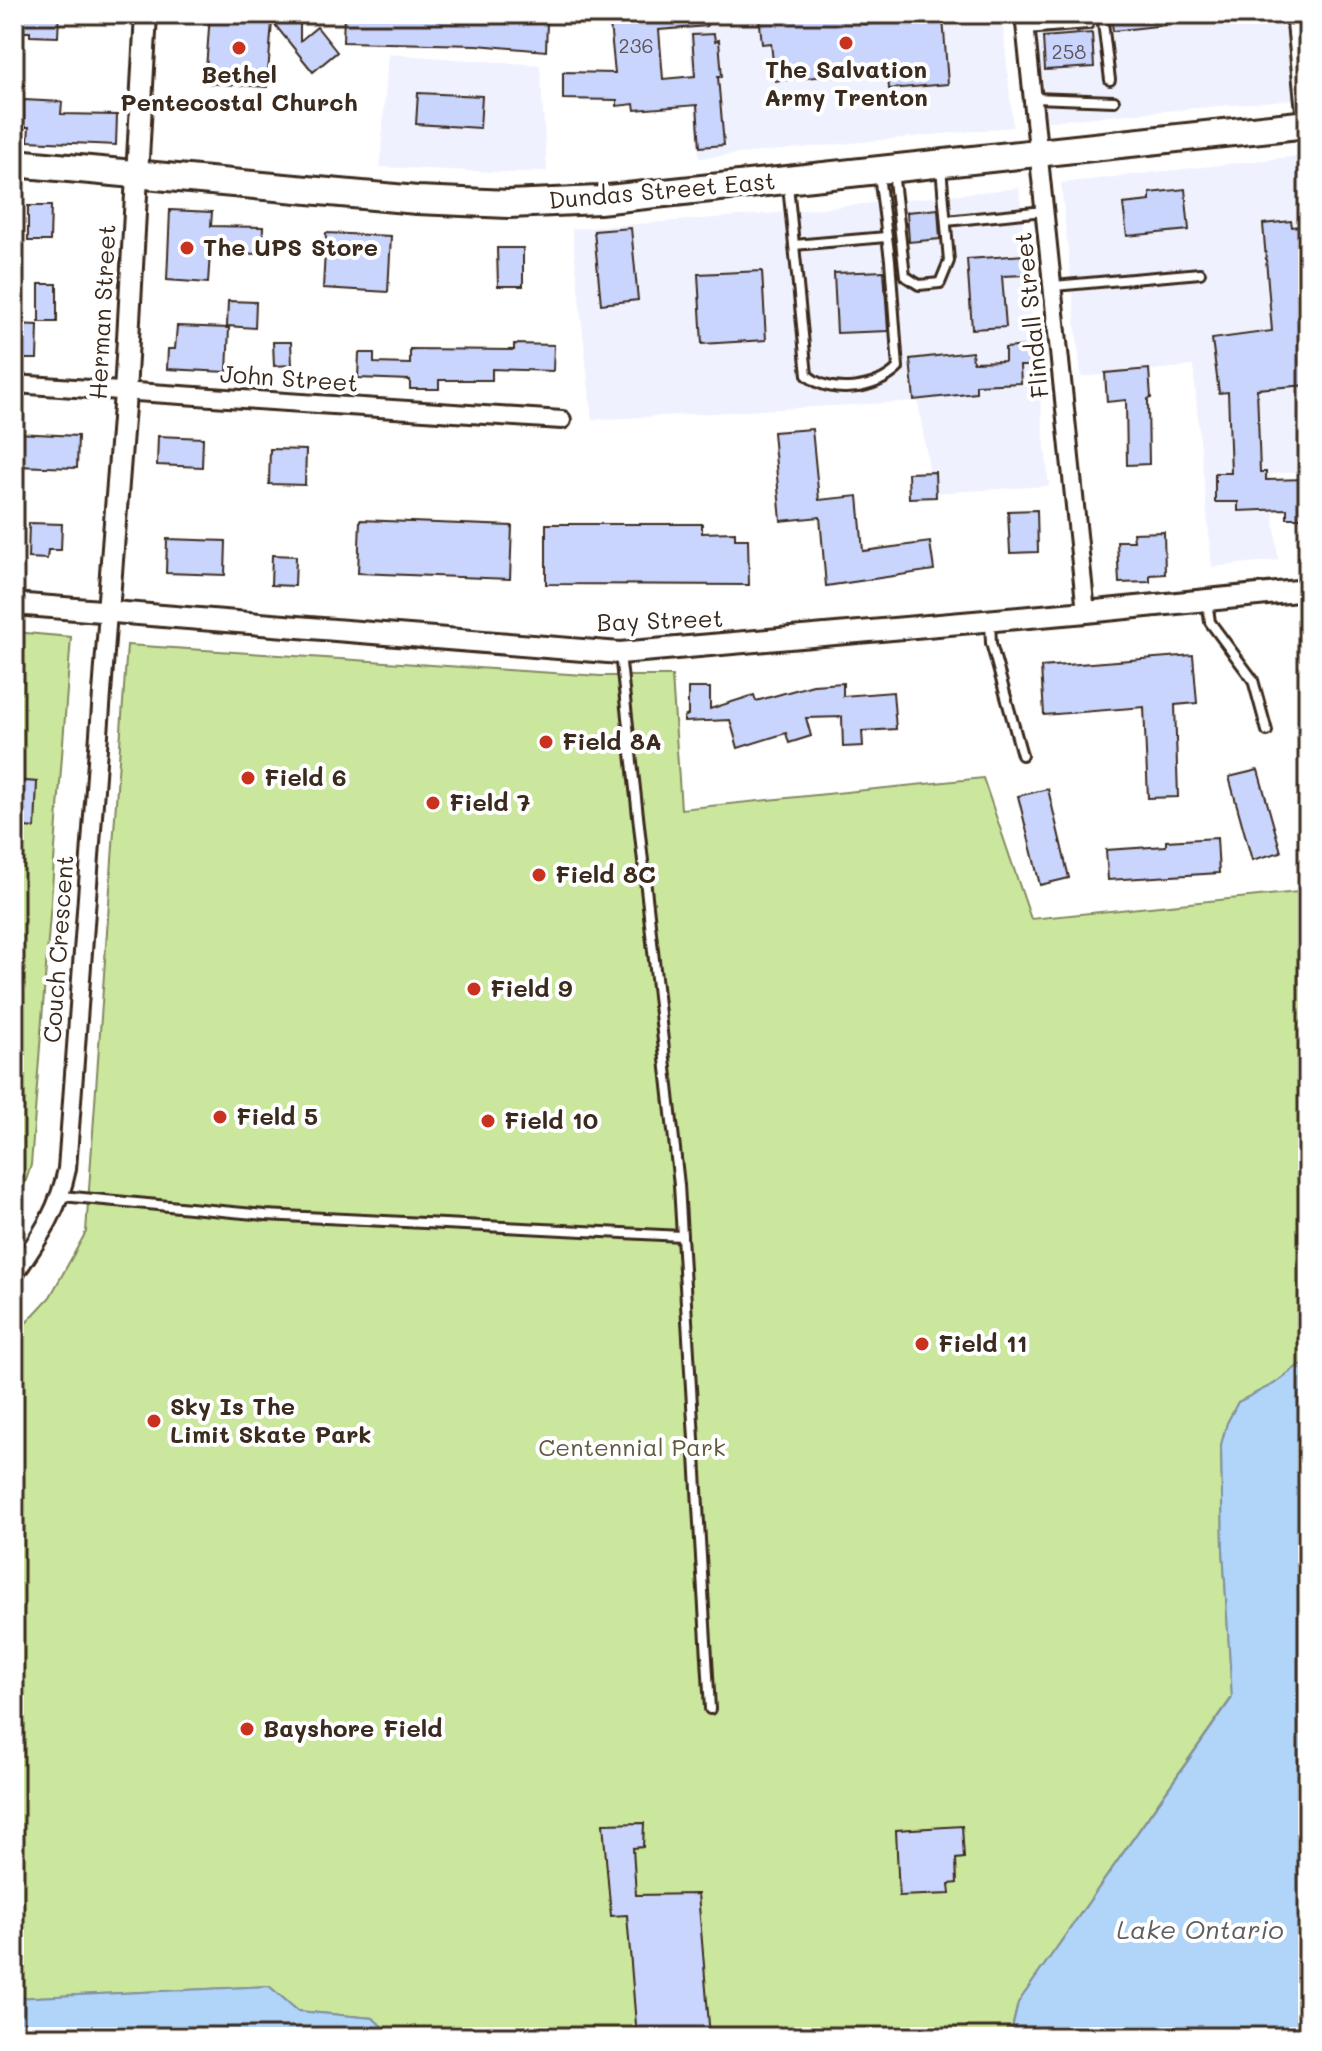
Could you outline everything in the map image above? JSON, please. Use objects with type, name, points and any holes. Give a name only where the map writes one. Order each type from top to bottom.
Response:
[{"type":"main road","name":"Dundas Street East","points":[[14,163],[417,200],[509,204],[599,200],[1305,124]]},
{"type":"street","name":"Herman Street","points":[[108,612],[125,393],[146,14]]},
{"type":"street","name":"Flindall Street","points":[[1025,21],[1086,612]]},
{"type":"street","name":"John Street","points":[[14,384],[562,420]]},
{"type":"street","name":"Bay Street","points":[[14,604],[620,653],[659,652],[1308,590]]},
{"type":"street","name":"Couch Crescent","points":[[14,1275],[54,1213],[62,1196],[67,1169],[108,612]]},
{"type":"lane","points":[[1102,14],[1110,80]]},
{"type":"lane","points":[[1291,14],[1305,124]]},
{"type":"lane","points":[[1025,21],[1088,24]]},
{"type":"lane","points":[[1034,98],[1114,101]]},
{"type":"lane","points":[[886,170],[905,276],[919,285],[940,283],[949,261],[940,165]]},
{"type":"lane","points":[[788,180],[807,375],[815,383],[829,388],[877,384],[898,368],[886,237],[886,170]]},
{"type":"lane","points":[[946,221],[1046,211]]},
{"type":"lane","points":[[794,245],[886,237]]},
{"type":"lane","points":[[1054,286],[1200,273]]},
{"type":"lane","points":[[1207,600],[1210,622],[1253,680],[1267,731]]},
{"type":"lane","points":[[990,621],[991,643],[1022,755]]},
{"type":"lane","points":[[620,653],[678,1170],[710,1709]]},
{"type":"lane","points":[[62,1196],[265,1215],[682,1236]]},
{"type":"shaded area","points":[[687,14],[1002,14],[1013,127],[699,158]]},
{"type":"shaded area","points":[[1030,14],[1308,14],[1308,98],[1040,122]]},
{"type":"shaded area","points":[[388,54],[540,65],[547,171],[515,173],[380,167]]},
{"type":"shaded area","points":[[1308,155],[1308,471],[1270,474],[1278,560],[1212,567],[1193,366],[1081,377],[1061,183]]},
{"type":"shaded area","points":[[1019,188],[1049,486],[933,493],[918,401],[592,420],[572,229],[766,214]]},
{"type":"green space","points":[[14,632],[71,637],[31,1165],[14,1217]]},
{"type":"green space","name":"Centennial Park","points":[[127,645],[600,676],[672,676],[681,809],[983,778],[1031,919],[1308,891],[1308,1364],[1298,1366],[1274,1384],[1238,1402],[1227,1423],[1221,1445],[1223,1548],[1232,1697],[1018,2003],[1010,2037],[393,2037],[373,2018],[298,2011],[269,1986],[14,1998],[14,1336],[50,1297],[86,1232]]},
{"type":"water","name":"Lake Ontario","points":[[1308,1364],[1308,2037],[1010,2037],[1018,2003],[1232,1698],[1223,1548],[1221,1445],[1227,1423],[1238,1402],[1274,1384],[1298,1366]]},
{"type":"water","points":[[269,1986],[298,2011],[373,2018],[393,2037],[14,2037],[14,1998]]},
{"type":"building","points":[[14,14],[59,14],[58,37],[14,32]]},
{"type":"building","name":"Bethel Pentecostal Church","points":[[210,14],[273,14],[272,20],[300,19],[300,41],[317,27],[337,52],[313,72],[272,21],[267,87],[205,83]]},
{"type":"building","points":[[344,14],[416,14],[416,17],[462,18],[461,21],[547,23],[546,51],[477,45],[343,42]]},
{"type":"building","points":[[609,14],[706,14],[707,26],[659,30],[663,79],[695,76],[692,35],[714,34],[715,41],[719,40],[722,77],[718,77],[724,145],[700,147],[697,105],[635,110],[634,104],[617,106],[617,100],[563,99],[563,72],[615,73]]},
{"type":"building","points":[[759,14],[862,14],[863,24],[943,18],[948,84],[889,89],[888,70],[775,81],[771,43],[762,44]]},
{"type":"building","points":[[1111,14],[1164,14],[1165,25],[1113,31]]},
{"type":"building","points":[[1092,33],[1094,67],[1045,70],[1043,37]]},
{"type":"building","points":[[418,93],[482,96],[480,128],[416,124]]},
{"type":"building","points":[[24,100],[62,102],[61,114],[117,115],[116,145],[28,141],[29,127],[24,127]]},
{"type":"building","points":[[1185,189],[1189,230],[1127,236],[1123,204],[1150,201],[1150,193]]},
{"type":"building","points":[[28,206],[51,206],[50,241],[28,241]]},
{"type":"building","points":[[938,209],[940,239],[909,242],[907,212]]},
{"type":"building","points":[[170,210],[212,212],[211,226],[263,227],[262,254],[210,253],[208,283],[167,280]]},
{"type":"building","points":[[1291,221],[1292,227],[1308,225],[1308,304],[1301,304],[1308,385],[1257,389],[1260,472],[1266,472],[1266,480],[1308,479],[1308,518],[1287,518],[1287,509],[1238,511],[1238,502],[1215,502],[1215,473],[1231,473],[1228,392],[1219,393],[1212,339],[1272,331],[1263,224]]},
{"type":"building","points":[[631,228],[638,300],[601,304],[594,231]]},
{"type":"building","points":[[326,233],[391,236],[388,292],[323,288]]},
{"type":"building","points":[[497,248],[523,248],[523,286],[498,286]]},
{"type":"building","points":[[1025,255],[1026,275],[1002,276],[1006,327],[972,329],[967,259]]},
{"type":"building","points":[[762,271],[766,340],[702,344],[698,274]]},
{"type":"building","points":[[884,271],[888,331],[837,333],[834,273]]},
{"type":"building","points":[[39,284],[57,284],[57,322],[39,322]]},
{"type":"building","points":[[228,301],[256,302],[255,328],[227,326]]},
{"type":"building","points":[[14,324],[38,325],[37,359],[14,359]]},
{"type":"building","points":[[177,326],[229,328],[227,372],[167,369],[168,349],[175,349]]},
{"type":"building","points":[[273,342],[291,342],[292,365],[274,366]]},
{"type":"building","points":[[514,344],[554,345],[553,371],[492,369],[492,380],[439,380],[439,389],[410,389],[410,380],[358,378],[359,353],[374,353],[374,363],[410,364],[410,349],[514,350]]},
{"type":"building","points":[[1029,346],[1030,366],[1020,366],[1021,383],[976,385],[976,393],[914,400],[910,359],[972,352],[973,362],[1005,361],[1005,348]]},
{"type":"building","points":[[1149,369],[1149,464],[1127,465],[1126,400],[1107,402],[1105,373]]},
{"type":"building","points":[[812,429],[819,500],[858,496],[863,551],[930,542],[934,570],[826,586],[820,517],[781,521],[773,432]]},
{"type":"building","points":[[15,433],[78,436],[77,468],[14,466]]},
{"type":"building","points":[[158,436],[203,438],[202,467],[157,465]]},
{"type":"building","points":[[270,449],[306,450],[305,485],[269,484]]},
{"type":"building","points":[[935,472],[936,497],[909,498],[908,473]]},
{"type":"building","points":[[1037,510],[1038,552],[1010,553],[1008,511]]},
{"type":"building","points":[[360,520],[512,526],[510,579],[358,573]]},
{"type":"building","points":[[29,523],[62,524],[61,550],[48,550],[47,559],[28,558]]},
{"type":"building","points":[[546,524],[702,524],[702,533],[735,532],[735,539],[748,539],[749,585],[546,584]]},
{"type":"building","points":[[1164,532],[1165,574],[1150,575],[1150,582],[1119,583],[1117,541],[1134,541],[1133,533]]},
{"type":"building","points":[[167,539],[226,541],[225,575],[166,573]]},
{"type":"building","points":[[272,555],[296,556],[295,586],[271,585]]},
{"type":"building","points":[[1193,655],[1197,703],[1175,705],[1178,797],[1148,798],[1144,707],[1044,715],[1041,667]]},
{"type":"building","points":[[843,683],[843,696],[893,692],[896,729],[862,731],[863,746],[843,747],[842,717],[806,718],[811,736],[789,743],[786,733],[738,748],[730,720],[684,722],[684,717],[688,715],[688,688],[710,688],[710,709],[754,695],[756,701],[813,685]]},
{"type":"building","points":[[1258,770],[1281,852],[1252,860],[1229,777]]},
{"type":"building","points":[[14,780],[37,782],[35,828],[14,826]]},
{"type":"building","points":[[1048,789],[1069,878],[1040,885],[1018,796]]},
{"type":"building","points":[[1217,838],[1219,873],[1108,880],[1106,850],[1166,846],[1166,841]]},
{"type":"building","points":[[644,1823],[643,1847],[633,1848],[636,1895],[698,1894],[710,2037],[637,2037],[627,1915],[611,1916],[603,1824]]},
{"type":"building","points":[[962,1826],[964,1858],[956,1859],[957,1883],[949,1884],[950,1894],[899,1896],[896,1830]]},
{"type":"place","name":"The Salvation Army Trenton","points":[[846,43]]},
{"type":"place","name":"Bethel Pentecostal Church","points":[[239,48]]},
{"type":"place","name":"The UPS Store","points":[[187,248]]},
{"type":"place","name":"Field 8A","points":[[546,742]]},
{"type":"place","name":"Field 6","points":[[248,778]]},
{"type":"place","name":"Field 7","points":[[433,803]]},
{"type":"place","name":"Field 8C","points":[[539,875]]},
{"type":"place","name":"Field 9","points":[[474,989]]},
{"type":"place","name":"Field 5","points":[[220,1117]]},
{"type":"place","name":"Field 10","points":[[488,1121]]},
{"type":"place","name":"Field 11","points":[[922,1344]]},
{"type":"place","name":"Sky Is The Limit Skate Park","points":[[154,1421]]},
{"type":"place","name":"Bayshore Field","points":[[247,1729]]}]
